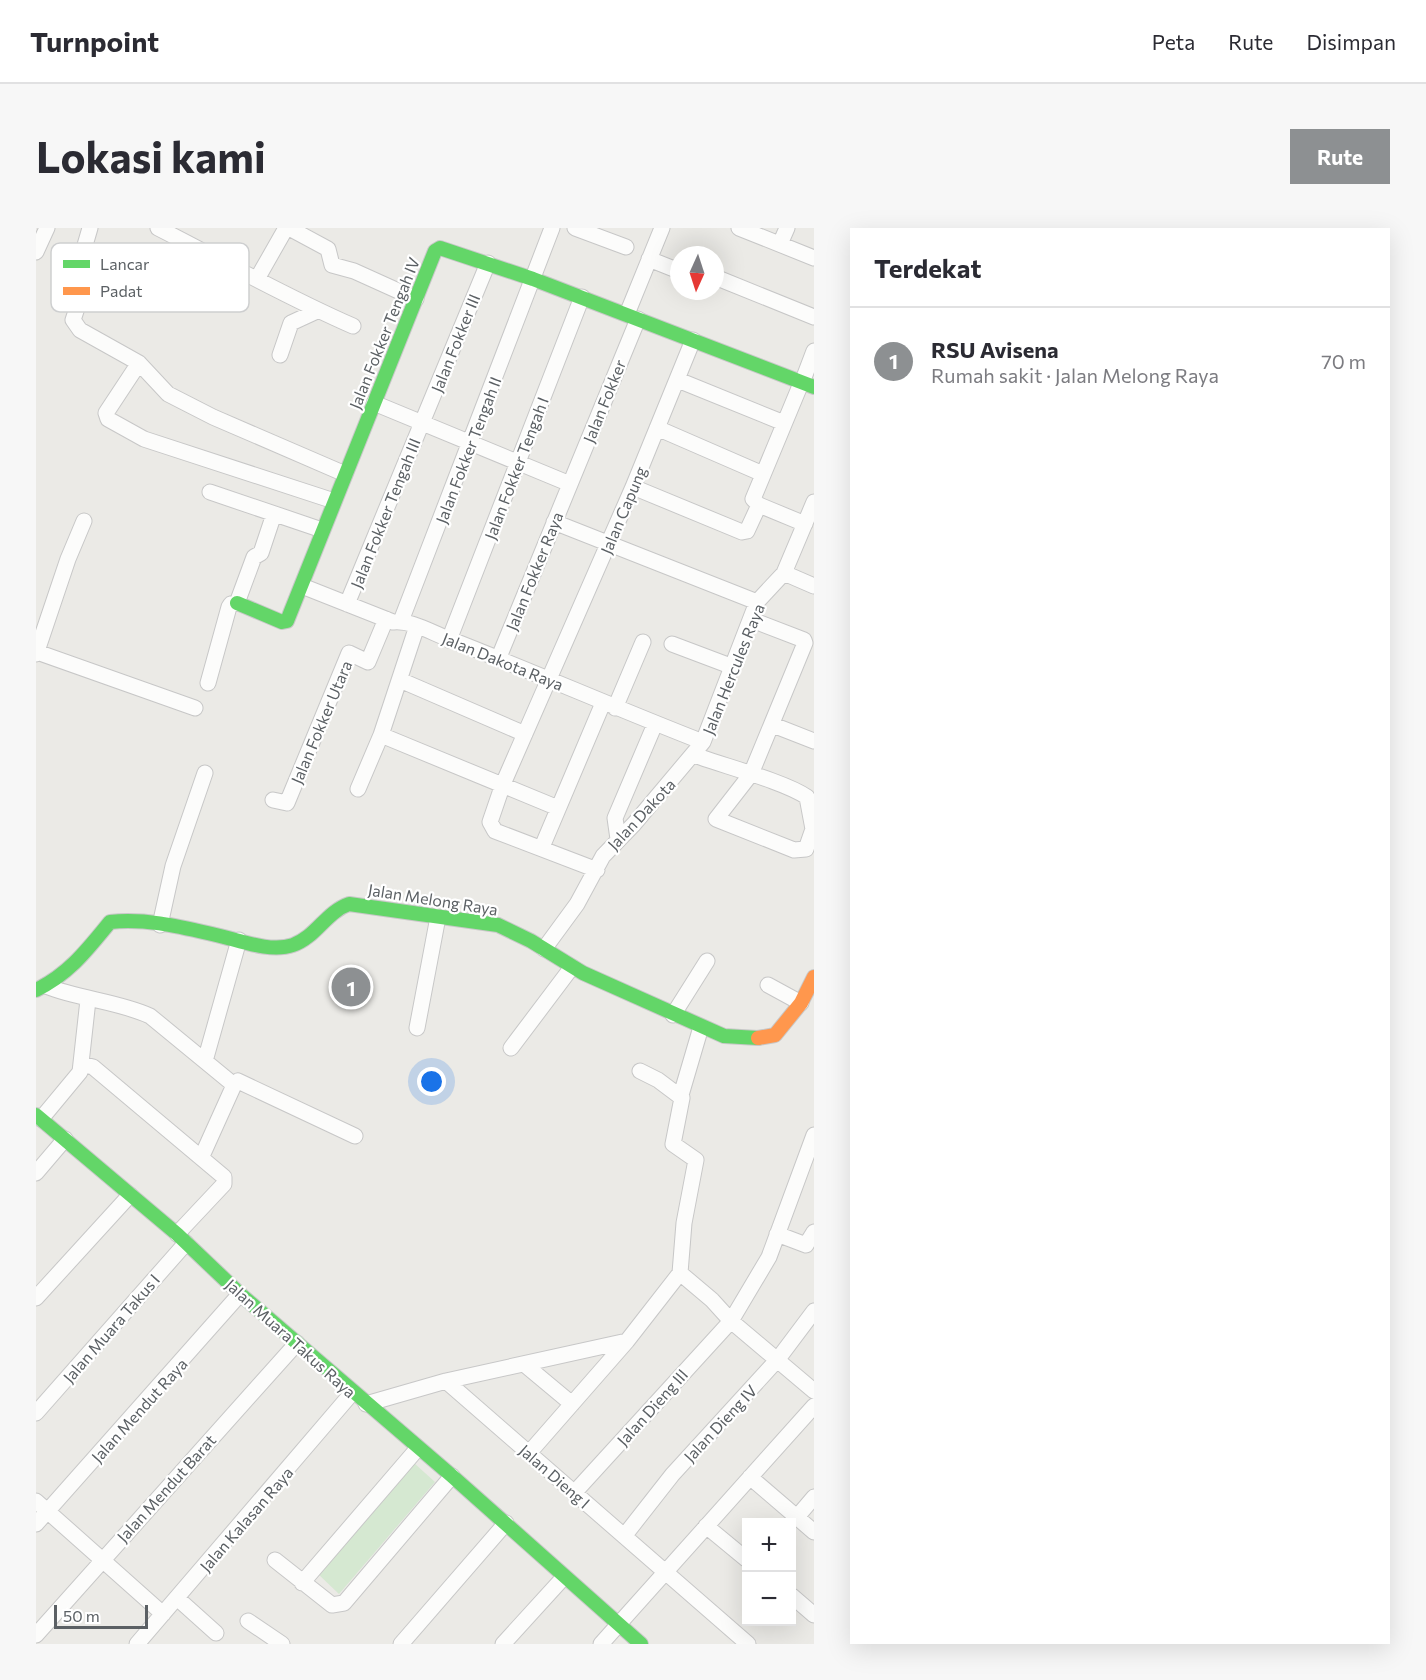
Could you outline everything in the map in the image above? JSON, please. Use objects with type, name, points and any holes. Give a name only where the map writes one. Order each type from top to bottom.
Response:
[{"type":"street","points":[[36,252],[46,228]]},
{"type":"street","points":[[86,243],[90,228]]},
{"type":"street","points":[[158,228],[187,243]]},
{"type":"street","points":[[257,279],[287,228],[328,249],[332,265],[354,271],[416,299]]},
{"type":"street","name":"Jalan Fokker Tengah II","points":[[394,620],[471,442],[552,228]]},
{"type":"street","points":[[575,228],[626,247]]},
{"type":"street","name":"Jalan Fokker","points":[[570,484],[632,317],[650,256],[662,228]]},
{"type":"street","points":[[739,228],[814,258]]},
{"type":"street","points":[[780,244],[787,228]]},
{"type":"street","name":"Jalan Fokker Tengah IV","points":[[237,603],[284,622],[287,621],[437,249],[444,248],[533,279],[806,383]]},
{"type":"street","points":[[650,256],[670,261]]},
{"type":"street","points":[[650,256],[670,266]]},
{"type":"street","name":"Jalan Fokker III","points":[[423,422],[488,263]]},
{"type":"street","points":[[249,275],[290,299],[353,326]]},
{"type":"street","points":[[724,281],[814,317]]},
{"type":"street","points":[[724,289],[814,325]]},
{"type":"street","name":"Jalan Fokker Tengah I","points":[[449,639],[582,297]]},
{"type":"street","points":[[280,354],[291,323],[317,311]]},
{"type":"street","points":[[77,312],[74,320],[80,330],[139,363],[168,394],[213,417],[345,474]]},
{"type":"street","name":"Jalan Capung","points":[[542,847],[492,828],[490,822],[503,784],[633,487],[693,340]]},
{"type":"street","points":[[805,524],[759,505],[753,499],[784,423],[806,383],[814,351]]},
{"type":"street","points":[[139,363],[110,405],[106,413],[108,419],[144,439],[334,501]]},
{"type":"street","points":[[678,380],[784,423]]},
{"type":"street","points":[[374,403],[570,484]]},
{"type":"street","name":"Jalan Fokker Tengah III","points":[[347,604],[423,422]]},
{"type":"street","points":[[657,428],[763,474]]},
{"type":"street","name":"Jalan Fokker Raya","points":[[499,657],[570,484]]},
{"type":"street","points":[[633,487],[742,532],[749,530],[759,505]]},
{"type":"street","points":[[210,492],[322,530]]},
{"type":"street","name":"Jalan Hercules Raya","points":[[699,748],[734,667],[757,602],[784,573],[814,502]]},
{"type":"street","points":[[208,684],[231,604],[237,603],[254,557],[261,553],[274,514]]},
{"type":"street","points":[[84,521],[68,559],[36,653],[195,708]]},
{"type":"street","points":[[554,522],[757,602]]},
{"type":"street","points":[[784,573],[814,586]]},
{"type":"street","name":"Jalan Dakota Raya","points":[[302,586],[499,657],[655,724],[751,774],[807,797],[812,836],[806,849],[794,850],[717,819],[751,774]]},
{"type":"street","name":"Jalan Fokker Utara","points":[[273,800],[287,803],[349,653],[368,662],[394,620]]},
{"type":"street","points":[[751,774],[773,725],[805,641],[752,621]]},
{"type":"street","points":[[358,789],[400,680],[417,626]]},
{"type":"street","points":[[597,870],[542,847],[558,808],[643,642]]},
{"type":"street","points":[[672,644],[734,667]]},
{"type":"street","points":[[400,680],[525,734]]},
{"type":"street","points":[[618,838],[615,818],[655,724]]},
{"type":"street","points":[[773,725],[814,741]]},
{"type":"street","points":[[380,734],[558,808]]},
{"type":"street","name":"Jalan Dakota","points":[[544,949],[577,904],[603,855],[699,748]]},
{"type":"street","points":[[160,924],[173,866],[205,773]]},
{"type":"street","name":"Jalan Melong Raya","points":[[41,988],[75,965],[110,922],[160,924],[278,948],[295,945],[307,939],[330,911],[350,904],[498,925],[544,949],[572,967],[673,1015],[735,1038],[770,1037],[781,1030],[814,977]]},
{"type":"street","points":[[417,1028],[438,917]]},
{"type":"street","points":[[206,1061],[239,940]]},
{"type":"street","points":[[673,1015],[706,961]]},
{"type":"street","points":[[511,1048],[572,967]]},
{"type":"street","points":[[768,985],[800,1001]]},
{"type":"street","points":[[41,988],[139,1011],[150,1016],[234,1085]]},
{"type":"street","name":"Jalan Muara Takus Raya","points":[[88,1000],[80,1072],[39,1117],[182,1239],[240,1294],[506,1523],[641,1644]]},
{"type":"street","points":[[529,1453],[627,1341],[680,1273],[684,1223],[696,1160],[673,1144],[674,1130],[683,1101],[681,1095],[701,1027]]},
{"type":"street","points":[[81,1064],[93,1067],[202,1156],[234,1085],[238,1081],[355,1136]]},
{"type":"street","points":[[640,1071],[681,1095]]},
{"type":"street","name":"Jalan Dieng III","points":[[574,1493],[731,1321],[751,1291],[777,1234],[814,1135]]},
{"type":"street","points":[[36,1173],[65,1139]]},
{"type":"street","name":"Jalan Muara Takus I","points":[[36,1413],[182,1239],[224,1184],[224,1177],[202,1156]]},
{"type":"street","points":[[799,1180],[814,1184]]},
{"type":"street","points":[[36,1298],[130,1195]]},
{"type":"street","points":[[777,1234],[806,1245],[814,1232]]},
{"type":"street","points":[[680,1273],[712,1300],[731,1321],[814,1391]]},
{"type":"street","name":"Jalan Mendut Raya","points":[[36,1524],[42,1507],[240,1294]]},
{"type":"street","name":"Jalan Dieng IV","points":[[625,1535],[672,1475],[778,1359],[814,1311]]},
{"type":"street","points":[[366,1404],[446,1381],[627,1341]]},
{"type":"street","name":"Jalan Mendut Barat","points":[[36,1635],[297,1343]]},
{"type":"street","points":[[524,1364],[572,1404]]},
{"type":"street","name":"Jalan Dieng I","points":[[446,1381],[748,1644]]},
{"type":"street","name":"Jalan Kalasan Raya","points":[[137,1644],[352,1392]]},
{"type":"street","points":[[601,1644],[814,1406]]},
{"type":"street","points":[[302,1583],[418,1448]]},
{"type":"street","points":[[274,1560],[332,1605],[344,1603],[452,1476]]},
{"type":"street","points":[[750,1477],[814,1532]]},
{"type":"street","points":[[797,1517],[814,1497]]},
{"type":"street","points":[[42,1507],[163,1614]]},
{"type":"street","points":[[401,1644],[506,1523]]},
{"type":"street","points":[[706,1526],[742,1555]]},
{"type":"street","points":[[503,1644],[564,1577]]},
{"type":"street","points":[[177,1598],[216,1633]]},
{"type":"street","points":[[796,1599],[814,1615]]},
{"type":"street","points":[[248,1621],[282,1644]]},
{"type":"green space","points":[[414,1463],[435,1482],[339,1594],[316,1572]]},
{"type":"traffic: fast","points":[[237,603],[282,622],[287,621],[435,251],[440,248],[533,279],[814,387]]},
{"type":"traffic: fast","points":[[36,990],[68,969],[110,922],[137,921],[163,924],[274,948],[293,945],[301,941],[334,913],[349,904],[498,925],[531,941],[583,973],[724,1036],[758,1038]]},
{"type":"traffic: fast","points":[[36,1115],[177,1234],[240,1294],[452,1476],[641,1644]]},
{"type":"traffic: slow","points":[[758,1038],[775,1035],[801,1003],[814,977]]},
{"type":"place","name":"RSU Avisena","points":[[351,987]]}]
